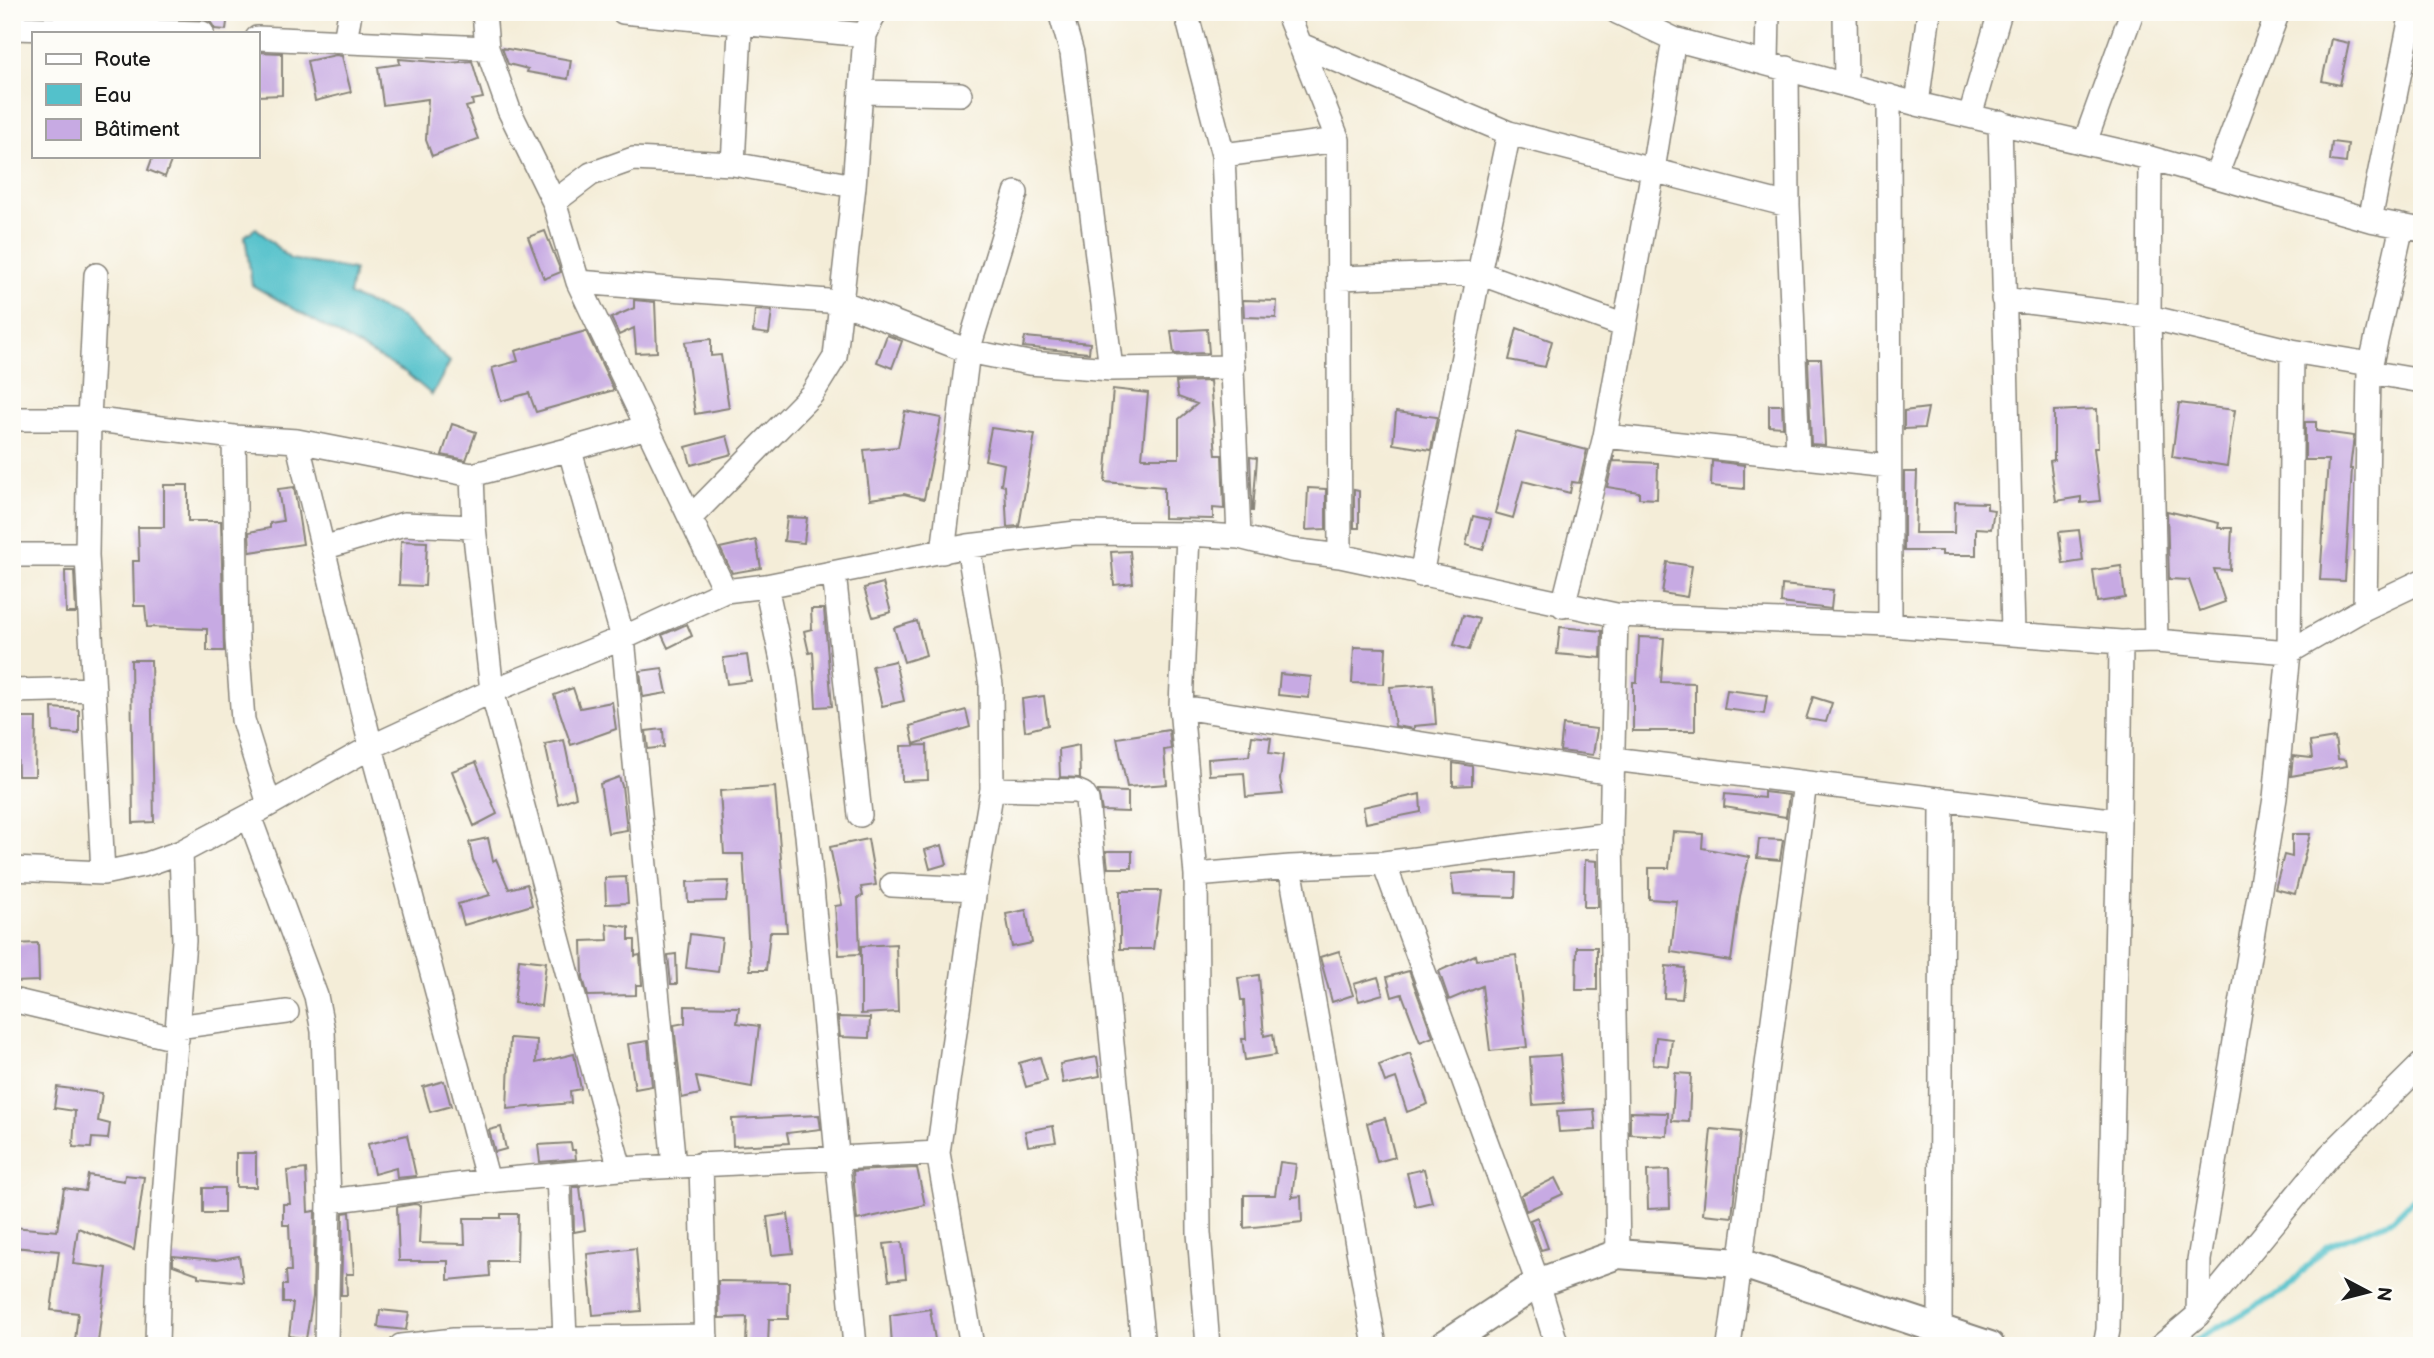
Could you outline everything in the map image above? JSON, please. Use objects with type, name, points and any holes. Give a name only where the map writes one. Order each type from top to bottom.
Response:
[{"type":"main road","points":[[1443,1346],[1538,1283],[1618,1254],[1740,1263],[1990,1346]]},
{"type":"street","points":[[345,42],[351,12]]},
{"type":"street","points":[[484,12],[487,48],[509,110],[554,202],[579,282],[725,590]]},
{"type":"street","points":[[623,12],[740,18],[865,35]]},
{"type":"street","points":[[690,518],[812,394],[835,357],[854,186],[865,35],[875,12]]},
{"type":"street","points":[[1059,12],[1072,53],[1111,369]]},
{"type":"street","points":[[1186,12],[1223,155],[1240,537]]},
{"type":"street","points":[[1287,12],[1338,140],[1340,556]]},
{"type":"street","points":[[1768,12],[1777,65],[1788,205],[1798,457]]},
{"type":"street","points":[[1845,12],[1846,84]]},
{"type":"street","points":[[1917,104],[1929,12]]},
{"type":"street","points":[[1970,116],[2000,12]]},
{"type":"street","points":[[2085,142],[2132,12]]},
{"type":"street","points":[[2216,176],[2278,12]]},
{"type":"street","points":[[2370,220],[2412,12]]},
{"type":"street","points":[[1626,14],[1674,39],[1917,104],[2151,158],[2370,220],[2412,228],[2369,368],[2365,608]]},
{"type":"street","points":[[733,164],[740,18]]},
{"type":"street","points":[[12,28],[164,32]]},
{"type":"street","points":[[259,38],[487,48]]},
{"type":"street","points":[[1563,606],[1605,436],[1674,39]]},
{"type":"street","points":[[1301,45],[1509,134],[1788,205]]},
{"type":"street","points":[[861,92],[960,94]]},
{"type":"street","points":[[1889,96],[1890,625]]},
{"type":"street","points":[[2000,122],[2013,633]]},
{"type":"street","points":[[1421,575],[1479,273],[1509,134]]},
{"type":"street","points":[[1223,155],[1338,140]]},
{"type":"street","points":[[2151,158],[2149,317],[2155,641]]},
{"type":"street","points":[[554,202],[592,174],[633,159],[733,164],[854,186]]},
{"type":"street","points":[[943,552],[968,351],[1016,193]]},
{"type":"street","points":[[1339,278],[1479,273],[1625,326]]},
{"type":"street","points":[[96,275],[89,419],[87,555],[103,873]]},
{"type":"street","points":[[579,282],[841,302],[968,351],[1029,363],[1111,369],[1233,367]]},
{"type":"street","points":[[2003,299],[2149,317],[2422,381]]},
{"type":"street","points":[[2198,1315],[2199,1260],[2275,798],[2289,652],[2292,351]]},
{"type":"street","points":[[12,419],[89,419],[234,437],[297,441],[472,475],[647,427]]},
{"type":"street","points":[[1605,436],[1889,466]]},
{"type":"street","points":[[234,437],[237,640],[243,719],[270,804]]},
{"type":"street","points":[[297,441],[371,747],[488,1181]]},
{"type":"street","points":[[567,450],[572,458],[623,638],[674,1166]]},
{"type":"street","points":[[472,475],[474,527],[492,691],[620,1169]]},
{"type":"street","points":[[323,548],[404,524],[474,527]]},
{"type":"street","points":[[12,869],[103,873],[147,864],[181,852],[371,747],[492,691],[623,638],[725,590],[766,586],[968,546],[1076,533],[1240,537],[1291,550],[1340,556],[1563,606],[1616,615],[1890,625],[2289,652],[2365,608],[2422,581]]},
{"type":"street","points":[[1188,534],[1181,707],[1196,875],[1199,1233],[1208,1346]]},
{"type":"street","points":[[968,546],[991,685],[992,789],[975,889],[938,1153],[972,1346]]},
{"type":"street","points":[[12,555],[87,555]]},
{"type":"street","points":[[834,573],[860,815]]},
{"type":"street","points":[[766,586],[784,670],[807,835],[855,1346]]},
{"type":"street","points":[[1616,615],[1611,834],[1618,1254]]},
{"type":"street","points":[[2105,1346],[2108,1330],[2121,642]]},
{"type":"street","points":[[12,691],[94,689]]},
{"type":"street","points":[[1181,707],[1613,766],[1805,783],[2119,821]]},
{"type":"street","points":[[1729,1346],[1805,783]]},
{"type":"street","points":[[992,789],[1076,791],[1083,794],[1087,800],[1143,1346]]},
{"type":"street","points":[[1940,1329],[1942,799]]},
{"type":"street","points":[[250,816],[318,1007],[323,1031],[329,1201],[326,1346]]},
{"type":"street","points":[[1196,875],[1384,863],[1611,834]]},
{"type":"street","points":[[157,1346],[159,1261],[184,941],[181,852]]},
{"type":"street","points":[[1384,863],[1538,1283],[1558,1346]]},
{"type":"street","points":[[1290,867],[1375,1346]]},
{"type":"street","points":[[892,885],[975,889]]},
{"type":"street","points":[[12,1000],[177,1033],[287,1012]]},
{"type":"street","points":[[2161,1346],[2198,1315],[2329,1156],[2422,1064]]},
{"type":"street","points":[[329,1201],[488,1181],[620,1169],[938,1153]]},
{"type":"street","points":[[401,1346],[565,1338],[706,1341],[701,1164]]},
{"type":"street","points":[[558,1175],[565,1338]]},
{"type":"water","points":[[256,228],[290,259],[354,270],[349,295],[401,317],[450,362],[432,395],[406,373],[252,285],[245,236]]},
{"type":"building","points":[[171,12],[228,14],[226,30],[215,29],[210,21],[203,19],[171,18]]},
{"type":"building","points":[[2331,39],[2349,43],[2340,85],[2322,81]]},
{"type":"building","points":[[502,48],[571,60],[568,79],[527,72],[528,69],[508,64]]},
{"type":"building","points":[[259,52],[282,53],[282,95],[259,96]]},
{"type":"building","points":[[342,56],[351,92],[315,101],[307,61]]},
{"type":"building","points":[[399,59],[449,63],[472,61],[483,98],[472,100],[473,105],[466,107],[478,139],[432,156],[426,140],[428,99],[383,105],[378,67],[400,64]]},
{"type":"building","points":[[2332,142],[2348,144],[2346,163],[2330,161]]},
{"type":"building","points":[[152,158],[172,158],[165,177],[148,170]]},
{"type":"building","points":[[545,231],[561,272],[544,279],[528,237]]},
{"type":"building","points":[[634,300],[655,302],[657,352],[636,353],[634,328],[619,335],[611,318],[634,308]]},
{"type":"building","points":[[1243,300],[1277,301],[1276,318],[1244,317]]},
{"type":"building","points":[[755,310],[772,311],[769,334],[753,332]]},
{"type":"building","points":[[1517,328],[1552,341],[1545,367],[1509,360]]},
{"type":"building","points":[[1207,329],[1209,353],[1174,354],[1171,331]]},
{"type":"building","points":[[586,331],[614,390],[536,412],[529,393],[501,401],[492,368],[518,361],[515,351]]},
{"type":"building","points":[[887,335],[902,341],[892,368],[877,362]]},
{"type":"building","points":[[1025,337],[1090,343],[1089,353],[1023,347]]},
{"type":"building","points":[[711,339],[711,356],[721,355],[729,408],[695,414],[685,342]]},
{"type":"building","points":[[1808,359],[1821,359],[1825,445],[1811,444]]},
{"type":"building","points":[[1210,381],[1216,455],[1222,455],[1224,509],[1213,508],[1213,519],[1164,518],[1164,487],[1105,482],[1113,389],[1148,393],[1142,458],[1179,458],[1179,419],[1197,404],[1178,397],[1176,382]]},
{"type":"building","points":[[2179,403],[2235,410],[2227,466],[2172,457]]},
{"type":"building","points":[[1769,405],[1782,405],[1783,427],[1769,426]]},
{"type":"building","points":[[1928,408],[1924,428],[1904,429],[1904,411]]},
{"type":"building","points":[[2097,409],[2098,448],[2094,448],[2100,501],[2081,503],[2081,497],[2056,501],[2050,461],[2054,460],[2054,411]]},
{"type":"building","points":[[905,411],[941,418],[924,499],[904,494],[870,499],[864,450],[898,447]]},
{"type":"building","points":[[1396,412],[1437,417],[1431,450],[1393,444]]},
{"type":"building","points":[[2305,422],[2316,422],[2316,431],[2354,436],[2345,581],[2320,580],[2328,460],[2305,460]]},
{"type":"building","points":[[452,424],[476,432],[466,460],[442,455]]},
{"type":"building","points":[[991,428],[1035,434],[1019,526],[1007,527],[1005,486],[1001,485],[1004,464],[985,460]]},
{"type":"building","points":[[1516,432],[1587,450],[1579,483],[1572,482],[1570,493],[1523,481],[1513,518],[1495,513]]},
{"type":"building","points":[[727,436],[732,454],[691,465],[686,447]]},
{"type":"building","points":[[1614,456],[1614,461],[1658,463],[1657,499],[1639,498],[1639,492],[1607,487]]},
{"type":"building","points":[[1250,457],[1257,458],[1253,511],[1252,511]]},
{"type":"building","points":[[1712,461],[1744,465],[1744,489],[1711,486]]},
{"type":"building","points":[[1904,472],[1917,472],[1915,533],[1954,533],[1955,502],[1987,503],[1987,509],[1994,510],[1991,529],[1976,528],[1976,555],[1942,555],[1942,551],[1904,551]]},
{"type":"building","points":[[164,485],[188,485],[188,521],[221,521],[224,651],[207,651],[207,629],[147,627],[145,606],[134,606],[133,561],[139,561],[138,527],[164,527]]},
{"type":"building","points":[[294,487],[303,544],[250,552],[249,532],[270,528],[270,523],[283,521],[278,489]]},
{"type":"building","points":[[1308,488],[1326,489],[1326,529],[1306,530]]},
{"type":"building","points":[[1354,490],[1359,491],[1359,528],[1354,528]]},
{"type":"building","points":[[2167,511],[2219,523],[2218,528],[2232,528],[2230,570],[2214,569],[2225,602],[2200,611],[2189,580],[2169,579]]},
{"type":"building","points":[[1473,516],[1491,520],[1483,550],[1466,545]]},
{"type":"building","points":[[787,517],[807,518],[804,543],[784,541]]},
{"type":"building","points":[[2079,530],[2083,561],[2063,564],[2059,532]]},
{"type":"building","points":[[756,540],[761,568],[732,573],[720,548]]},
{"type":"building","points":[[401,541],[427,542],[425,586],[399,585]]},
{"type":"building","points":[[1130,551],[1133,583],[1114,585],[1111,552]]},
{"type":"building","points":[[1667,562],[1692,566],[1687,597],[1662,593]]},
{"type":"building","points":[[2121,566],[2125,598],[2097,602],[2093,570]]},
{"type":"building","points":[[65,571],[74,571],[76,613],[66,613]]},
{"type":"building","points":[[883,583],[891,612],[873,617],[864,588]]},
{"type":"building","points":[[1782,585],[1833,590],[1831,609],[1781,603]]},
{"type":"building","points":[[811,609],[824,609],[832,706],[816,707],[813,652],[809,653],[804,631],[812,629]]},
{"type":"building","points":[[1463,615],[1479,619],[1469,650],[1454,645]]},
{"type":"building","points":[[917,621],[926,655],[904,662],[894,628]]},
{"type":"building","points":[[687,624],[692,636],[668,648],[662,635]]},
{"type":"building","points":[[1560,627],[1602,631],[1601,658],[1557,654]]},
{"type":"building","points":[[1639,637],[1664,638],[1661,682],[1695,683],[1695,731],[1633,731],[1633,682],[1637,682]]},
{"type":"building","points":[[1354,647],[1386,648],[1384,684],[1352,683]]},
{"type":"building","points":[[747,655],[751,681],[727,684],[723,658]]},
{"type":"building","points":[[131,660],[151,660],[154,822],[133,823]]},
{"type":"building","points":[[895,661],[904,701],[882,706],[872,666]]},
{"type":"building","points":[[662,668],[667,693],[643,697],[640,671]]},
{"type":"building","points":[[1280,674],[1311,677],[1309,698],[1278,695]]},
{"type":"building","points":[[1433,684],[1436,724],[1414,726],[1414,729],[1395,726],[1390,687]]},
{"type":"building","points":[[573,688],[580,708],[612,702],[616,729],[571,745],[554,695]]},
{"type":"building","points":[[1727,690],[1767,695],[1764,714],[1724,709]]},
{"type":"building","points":[[1044,696],[1048,725],[1025,731],[1022,699]]},
{"type":"building","points":[[1813,697],[1832,703],[1826,722],[1806,719]]},
{"type":"building","points":[[52,708],[79,710],[79,734],[53,732]]},
{"type":"building","points":[[966,710],[970,727],[914,744],[910,726]]},
{"type":"building","points":[[16,718],[36,718],[35,776],[18,776]]},
{"type":"building","points":[[1563,725],[1597,729],[1593,755],[1560,751]]},
{"type":"building","points":[[663,729],[664,747],[648,749],[646,731]]},
{"type":"building","points":[[1169,730],[1171,749],[1164,750],[1167,784],[1127,787],[1117,738]]},
{"type":"building","points":[[1252,736],[1271,738],[1269,753],[1283,755],[1280,780],[1283,794],[1246,797],[1244,773],[1209,775],[1208,759],[1249,756]]},
{"type":"building","points":[[2335,738],[2338,759],[2346,760],[2347,766],[2291,776],[2293,756],[2312,758],[2310,742]]},
{"type":"building","points":[[564,740],[576,797],[558,804],[545,744]]},
{"type":"building","points":[[927,745],[928,780],[902,781],[901,746]]},
{"type":"building","points":[[1079,745],[1080,778],[1060,777],[1059,749]]},
{"type":"building","points":[[476,762],[497,814],[474,826],[452,771]]},
{"type":"building","points":[[1453,763],[1472,766],[1472,785],[1453,786]]},
{"type":"building","points":[[619,777],[627,830],[608,833],[600,784]]},
{"type":"building","points":[[775,787],[787,932],[770,932],[766,970],[750,970],[743,854],[724,854],[720,791]]},
{"type":"building","points":[[1098,791],[1128,792],[1128,812],[1102,811]]},
{"type":"building","points":[[1764,792],[1789,795],[1786,817],[1724,807],[1725,794],[1764,798]]},
{"type":"building","points":[[1420,794],[1421,812],[1366,823],[1363,807]]},
{"type":"building","points":[[1673,832],[1703,834],[1702,848],[1749,857],[1740,896],[1731,961],[1671,952],[1677,901],[1649,899],[1649,868],[1669,868]]},
{"type":"building","points":[[2292,834],[2310,834],[2295,894],[2275,889],[2284,855],[2292,857]]},
{"type":"building","points":[[488,838],[493,861],[496,859],[509,889],[527,884],[532,905],[464,925],[458,904],[490,895],[473,860],[469,842]]},
{"type":"building","points":[[868,839],[876,885],[861,887],[863,896],[858,897],[860,954],[839,955],[835,906],[842,905],[830,847]]},
{"type":"building","points":[[1759,839],[1783,840],[1780,860],[1757,858]]},
{"type":"building","points":[[942,845],[947,864],[930,869],[925,850]]},
{"type":"building","points":[[1106,851],[1132,851],[1132,868],[1108,868]]},
{"type":"building","points":[[1585,860],[1597,861],[1598,907],[1584,907]]},
{"type":"building","points":[[1516,873],[1515,897],[1454,895],[1451,874]]},
{"type":"building","points":[[626,877],[628,903],[606,904],[605,878]]},
{"type":"building","points":[[729,881],[726,901],[688,902],[687,882]]},
{"type":"building","points":[[1120,891],[1161,891],[1153,949],[1120,949]]},
{"type":"building","points":[[1026,910],[1032,943],[1012,947],[1006,914]]},
{"type":"building","points":[[607,924],[629,927],[629,940],[635,940],[635,956],[640,955],[642,985],[636,985],[636,995],[588,996],[583,978],[582,941],[608,940]]},
{"type":"building","points":[[690,934],[722,938],[718,972],[686,968]]},
{"type":"building","points":[[38,943],[39,981],[12,982],[12,944]]},
{"type":"building","points":[[896,944],[898,1012],[861,1014],[861,946]]},
{"type":"building","points":[[1577,947],[1597,947],[1597,990],[1576,990]]},
{"type":"building","points":[[1339,951],[1353,995],[1332,1002],[1320,957]]},
{"type":"building","points":[[676,954],[677,984],[671,984],[668,955]]},
{"type":"building","points":[[1475,955],[1476,960],[1516,955],[1527,1047],[1490,1051],[1482,986],[1449,1000],[1439,971]]},
{"type":"building","points":[[519,959],[546,962],[541,1006],[514,1003]]},
{"type":"building","points":[[1666,966],[1685,968],[1682,999],[1664,998]]},
{"type":"building","points":[[1409,971],[1433,1037],[1420,1042],[1402,994],[1392,997],[1387,977]]},
{"type":"building","points":[[1259,975],[1264,1036],[1273,1034],[1276,1055],[1245,1060],[1242,1039],[1246,1039],[1244,1000],[1241,1000],[1238,978]]},
{"type":"building","points":[[1378,977],[1383,994],[1359,1001],[1354,984]]},
{"type":"building","points":[[685,1006],[739,1007],[737,1023],[759,1026],[752,1087],[696,1077],[700,1094],[682,1098],[674,1025],[685,1023]]},
{"type":"building","points":[[838,1017],[870,1018],[869,1038],[840,1037]]},
{"type":"building","points":[[1656,1037],[1672,1039],[1669,1066],[1653,1064]]},
{"type":"building","points":[[510,1038],[537,1040],[536,1063],[574,1054],[581,1089],[570,1091],[571,1103],[507,1109]]},
{"type":"building","points":[[648,1041],[652,1086],[635,1089],[628,1044]]},
{"type":"building","points":[[1410,1053],[1428,1104],[1407,1112],[1396,1078],[1385,1082],[1379,1065]]},
{"type":"building","points":[[1560,1055],[1564,1103],[1533,1105],[1530,1057]]},
{"type":"building","points":[[1040,1057],[1047,1081],[1026,1087],[1019,1063]]},
{"type":"building","points":[[1097,1057],[1100,1076],[1063,1083],[1060,1064]]},
{"type":"building","points":[[1675,1073],[1691,1074],[1689,1122],[1672,1121]]},
{"type":"building","points":[[444,1081],[451,1106],[430,1112],[423,1087]]},
{"type":"building","points":[[57,1087],[102,1093],[98,1121],[110,1124],[108,1139],[92,1138],[91,1148],[73,1147],[75,1111],[54,1108]]},
{"type":"building","points":[[1594,1109],[1596,1130],[1559,1132],[1557,1111]]},
{"type":"building","points":[[1630,1112],[1668,1113],[1667,1136],[1630,1134]]},
{"type":"building","points":[[819,1115],[821,1129],[787,1133],[789,1143],[733,1146],[732,1119]]},
{"type":"building","points":[[1385,1118],[1395,1157],[1377,1162],[1367,1123]]},
{"type":"building","points":[[1053,1126],[1056,1142],[1028,1146],[1025,1131]]},
{"type":"building","points":[[501,1127],[506,1149],[495,1152],[489,1130]]},
{"type":"building","points":[[1711,1129],[1741,1132],[1732,1217],[1703,1214]]},
{"type":"building","points":[[407,1135],[416,1176],[397,1178],[396,1168],[374,1174],[368,1144]]},
{"type":"building","points":[[571,1143],[576,1159],[540,1162],[538,1145]]},
{"type":"building","points":[[236,1153],[256,1153],[256,1187],[236,1187]]},
{"type":"building","points":[[1280,1162],[1296,1164],[1292,1197],[1301,1196],[1302,1222],[1244,1228],[1244,1195],[1275,1195]]},
{"type":"building","points":[[917,1168],[925,1205],[857,1220],[853,1171]]},
{"type":"building","points":[[306,1169],[308,1212],[315,1211],[313,1297],[306,1339],[289,1336],[293,1303],[283,1303],[283,1285],[287,1285],[286,1271],[291,1271],[289,1225],[283,1225],[283,1204],[290,1204],[287,1171]]},
{"type":"building","points":[[1424,1169],[1432,1202],[1415,1206],[1407,1173]]},
{"type":"building","points":[[1669,1170],[1670,1208],[1648,1209],[1647,1171]]},
{"type":"building","points":[[88,1175],[124,1181],[125,1175],[144,1177],[134,1250],[78,1228],[73,1264],[107,1268],[98,1342],[75,1341],[78,1313],[51,1310],[59,1251],[12,1247],[13,1227],[57,1231],[64,1188],[85,1191]]},
{"type":"building","points":[[1555,1178],[1563,1194],[1526,1211],[1521,1195]]},
{"type":"building","points":[[573,1187],[580,1187],[585,1230],[574,1232]]},
{"type":"building","points":[[203,1188],[224,1188],[224,1213],[203,1213]]},
{"type":"building","points":[[421,1205],[419,1243],[465,1244],[464,1218],[501,1218],[501,1214],[518,1214],[517,1261],[489,1261],[490,1276],[448,1280],[448,1261],[399,1261],[397,1207]]},
{"type":"building","points":[[350,1212],[354,1274],[346,1274],[347,1295],[341,1295],[343,1213]]},
{"type":"building","points":[[788,1214],[793,1253],[772,1255],[767,1217]]},
{"type":"building","points":[[1537,1217],[1548,1248],[1541,1250],[1530,1220]]},
{"type":"building","points":[[902,1242],[906,1278],[889,1280],[884,1244]]},
{"type":"building","points":[[636,1248],[641,1311],[593,1315],[587,1254]]},
{"type":"building","points":[[173,1256],[216,1260],[239,1256],[243,1282],[198,1277],[198,1274],[173,1265]]},
{"type":"building","points":[[718,1281],[789,1282],[788,1319],[769,1319],[768,1346],[746,1346],[747,1317],[719,1318]]},
{"type":"building","points":[[930,1309],[936,1346],[892,1346],[890,1315]]},
{"type":"building","points":[[380,1310],[409,1313],[406,1330],[378,1327]]},
{"type":"waterway","points":[[2185,1346],[2285,1290],[2327,1246],[2392,1220],[2422,1190]]}]
